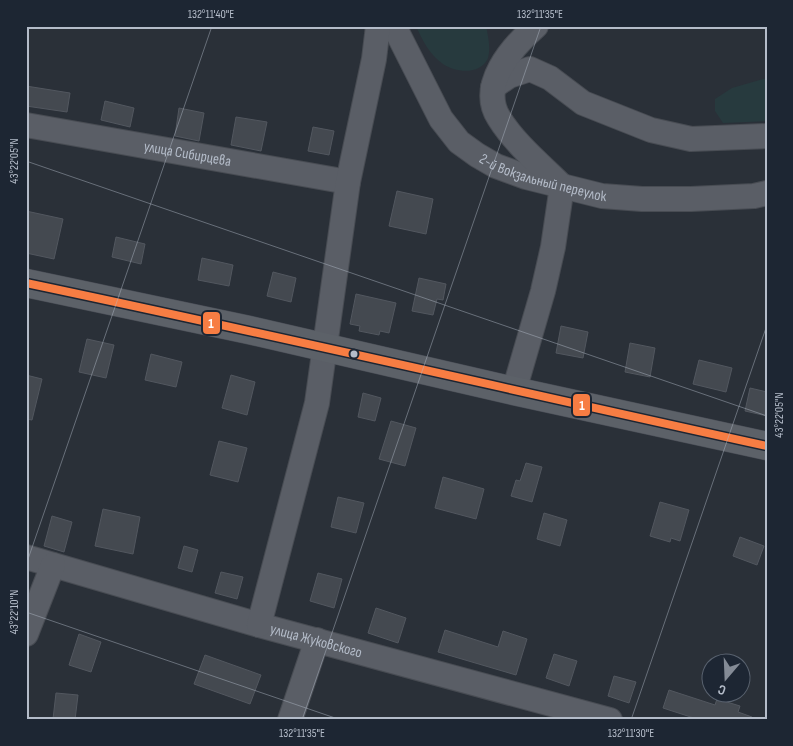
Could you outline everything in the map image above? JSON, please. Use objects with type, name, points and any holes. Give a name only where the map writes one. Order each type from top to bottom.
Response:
[{"type":"main road","points":[[26,283],[239,328],[514,391],[767,446]]},
{"type":"street","points":[[259,625],[317,403],[348,182],[374,59],[378,26]]},
{"type":"street","name":"2-й Вокзальный переулок","points":[[394,26],[441,119],[459,142],[496,166],[526,177],[602,196],[642,199],[700,198],[767,193]]},
{"type":"street","points":[[514,391],[551,256],[562,186],[520,145],[498,118],[493,102],[493,86],[501,65],[536,26]]},
{"type":"street","points":[[493,86],[509,76],[530,69],[550,78],[583,103],[651,130],[692,139],[767,136]]},
{"type":"street","name":"улица Сибирцева","points":[[26,125],[348,182]]},
{"type":"street","name":"улица Жуковского","points":[[26,557],[259,625],[600,718]]},
{"type":"street","points":[[26,634],[53,565]]},
{"type":"street","points":[[290,720],[317,640]]},
{"type":"green space","points":[[416,26],[486,26],[489,46],[488,58],[485,64],[474,70],[461,71],[448,67],[430,52]]},
{"type":"green space","points":[[767,78],[767,121],[723,123],[715,111],[715,99],[732,88]]},
{"type":"building","points":[[26,86],[70,93],[67,112],[26,106]]},
{"type":"building","points":[[105,101],[134,108],[130,127],[101,120]]},
{"type":"building","points":[[179,108],[204,113],[199,141],[175,136]]},
{"type":"building","points":[[236,117],[267,122],[261,151],[231,145]]},
{"type":"building","points":[[313,127],[334,131],[329,155],[308,151]]},
{"type":"building","points":[[397,191],[433,199],[426,234],[389,226]]},
{"type":"building","points":[[26,211],[63,219],[54,259],[26,253]]},
{"type":"building","points":[[116,237],[145,244],[141,264],[112,257]]},
{"type":"building","points":[[202,258],[233,265],[229,286],[198,280]]},
{"type":"building","points":[[273,272],[296,278],[291,302],[267,296]]},
{"type":"building","points":[[419,278],[446,284],[443,300],[437,299],[433,315],[412,311]]},
{"type":"building","points":[[356,294],[396,303],[389,333],[380,331],[379,335],[359,331],[360,326],[350,324]]},
{"type":"building","points":[[561,326],[588,332],[583,358],[556,353]]},
{"type":"building","points":[[87,339],[114,345],[106,378],[79,372]]},
{"type":"building","points":[[630,343],[655,348],[650,377],[625,372]]},
{"type":"building","points":[[151,354],[182,362],[176,387],[145,380]]},
{"type":"building","points":[[699,360],[732,368],[726,392],[693,384]]},
{"type":"building","points":[[26,375],[42,379],[32,420],[26,419]]},
{"type":"building","points":[[231,375],[255,382],[247,415],[222,408]]},
{"type":"building","points":[[750,388],[767,392],[767,416],[745,411]]},
{"type":"building","points":[[363,393],[381,398],[375,421],[358,417]]},
{"type":"building","points":[[391,421],[416,428],[405,466],[379,459]]},
{"type":"building","points":[[219,441],[247,448],[238,482],[210,475]]},
{"type":"building","points":[[526,463],[542,467],[532,502],[511,496],[516,480],[520,481]]},
{"type":"building","points":[[443,477],[484,489],[476,519],[435,508]]},
{"type":"building","points":[[338,497],[364,503],[356,533],[331,527]]},
{"type":"building","points":[[660,502],[689,510],[680,541],[671,538],[670,542],[650,536]]},
{"type":"building","points":[[103,509],[140,517],[133,554],[95,546]]},
{"type":"building","points":[[544,513],[567,520],[560,546],[537,539]]},
{"type":"building","points":[[52,516],[72,522],[64,552],[44,546]]},
{"type":"building","points":[[740,537],[764,546],[757,565],[733,556]]},
{"type":"building","points":[[184,546],[198,550],[192,572],[178,568]]},
{"type":"building","points":[[221,572],[243,577],[237,599],[215,593]]},
{"type":"building","points":[[318,573],[342,579],[334,608],[310,601]]},
{"type":"building","points":[[376,608],[406,618],[398,643],[368,633]]},
{"type":"building","points":[[445,630],[498,647],[503,631],[527,639],[516,675],[438,652]]},
{"type":"building","points":[[79,634],[101,642],[91,672],[69,665]]},
{"type":"building","points":[[554,654],[577,661],[569,686],[546,678]]},
{"type":"building","points":[[205,655],[261,675],[250,704],[194,684]]},
{"type":"building","points":[[614,676],[636,682],[629,703],[608,696]]},
{"type":"building","points":[[669,690],[700,700],[700,704],[733,704],[740,706],[738,712],[752,717],[751,720],[700,720],[663,708]]},
{"type":"building","points":[[56,693],[78,695],[75,720],[53,719]]},
{"type":"transit line","name":"1","points":[[26,283],[767,446]]}]
